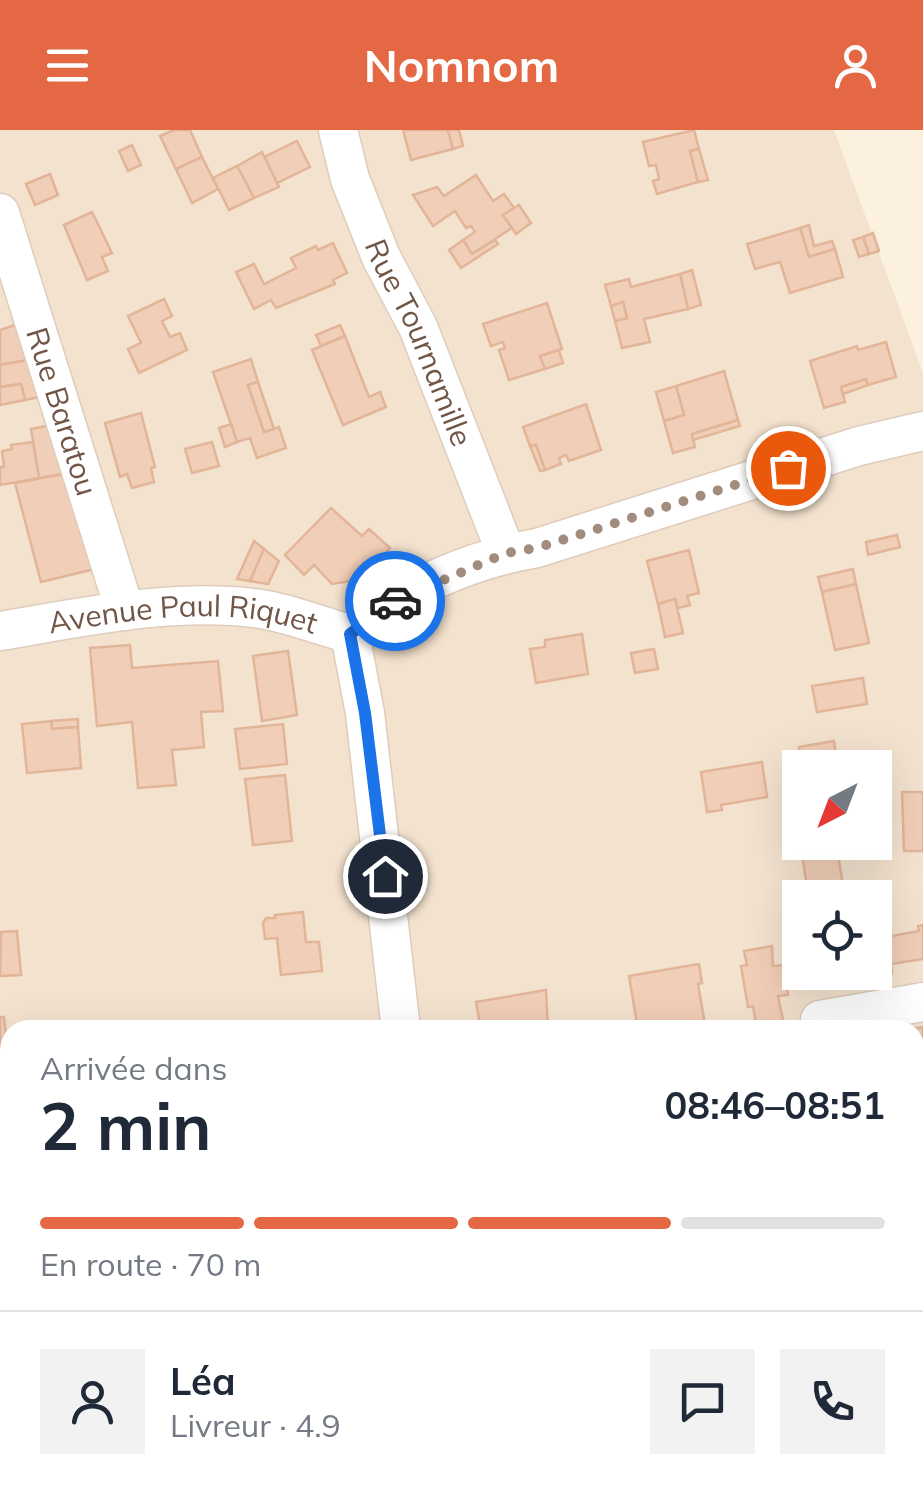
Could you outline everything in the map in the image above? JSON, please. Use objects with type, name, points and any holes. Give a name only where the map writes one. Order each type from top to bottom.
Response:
[{"type":"street","name":"Rue Tournamille","points":[[338,130],[350,179],[381,256],[418,326],[506,553]]},
{"type":"street","name":"Rue Baratou","points":[[0,213],[126,610]]},
{"type":"street","name":"Avenue Paul Riquet","points":[[0,631],[126,610],[221,605],[265,610],[350,634],[406,595],[506,553],[537,548],[859,446],[923,430]]},
{"type":"street","points":[[350,634],[365,713],[400,1020]]},
{"type":"street","points":[[820,1020],[923,1002]]},
{"type":"shaded area","points":[[0,130],[834,130],[923,373],[923,1020],[0,1020]]},
{"type":"building","points":[[174,130],[190,130],[202,157],[176,169],[160,136]]},
{"type":"building","points":[[403,130],[448,130],[453,149],[411,160]]},
{"type":"building","points":[[448,130],[459,130],[463,146],[453,149]]},
{"type":"building","points":[[694,130],[699,149],[690,151],[698,182],[657,194],[653,181],[659,179],[656,165],[649,166],[643,142]]},
{"type":"building","points":[[297,141],[310,167],[277,183],[264,157]]},
{"type":"building","points":[[132,145],[141,165],[128,171],[119,151]]},
{"type":"building","points":[[699,149],[708,180],[698,182],[690,151]]},
{"type":"building","points":[[262,152],[279,187],[254,198],[237,166]]},
{"type":"building","points":[[202,157],[218,189],[192,203],[176,169]]},
{"type":"building","points":[[237,166],[254,198],[229,210],[213,178]]},
{"type":"building","points":[[50,174],[58,195],[35,205],[26,184]]},
{"type":"building","points":[[476,175],[493,201],[504,194],[514,208],[503,215],[512,228],[472,254],[463,240],[475,232],[471,226],[466,228],[455,211],[433,226],[413,195],[437,187],[444,196]]},
{"type":"building","points":[[519,205],[531,223],[516,234],[503,215]]},
{"type":"building","points":[[92,212],[112,253],[102,257],[108,271],[87,280],[64,225]]},
{"type":"building","points":[[809,225],[814,246],[832,241],[835,249],[809,257],[800,228]]},
{"type":"building","points":[[800,228],[809,257],[835,249],[843,277],[790,293],[780,262],[755,269],[747,244]]},
{"type":"building","points":[[873,233],[879,251],[869,254],[863,237]]},
{"type":"building","points":[[863,237],[869,254],[859,257],[853,240]]},
{"type":"building","points":[[463,240],[472,254],[495,240],[498,244],[461,268],[449,250]]},
{"type":"building","points":[[333,243],[347,273],[333,280],[335,284],[276,308],[271,300],[254,309],[236,272],[254,264],[264,284],[296,268],[291,258]]},
{"type":"building","points":[[692,270],[701,305],[688,309],[680,274]]},
{"type":"building","points":[[680,274],[688,309],[644,319],[650,342],[622,348],[615,321],[627,318],[623,302],[611,306],[605,285],[629,279],[631,287]]},
{"type":"building","points":[[164,299],[172,316],[162,321],[170,337],[180,333],[187,350],[139,373],[128,349],[141,343],[128,316]]},
{"type":"building","points":[[623,302],[627,318],[615,321],[611,306]]},
{"type":"building","points":[[547,303],[562,349],[540,356],[545,369],[509,380],[499,350],[505,348],[503,342],[491,346],[483,324]]},
{"type":"building","points":[[21,323],[39,358],[0,365],[0,330]]},
{"type":"building","points":[[340,325],[345,336],[321,346],[316,335]]},
{"type":"building","points":[[345,336],[369,397],[380,392],[386,407],[343,425],[312,350]]},
{"type":"building","points":[[886,342],[896,377],[868,385],[866,379],[841,387],[845,402],[824,408],[810,361],[857,346],[858,350]]},
{"type":"building","points":[[559,350],[563,363],[545,369],[540,356]]},
{"type":"building","points":[[39,358],[49,395],[25,400],[21,384],[0,387],[0,365]]},
{"type":"building","points":[[251,359],[258,382],[248,385],[264,432],[279,427],[286,448],[257,458],[250,438],[237,442],[213,372]]},
{"type":"building","points":[[724,371],[738,420],[692,434],[695,447],[673,453],[664,421],[684,415],[676,386]]},
{"type":"building","points":[[866,379],[868,385],[843,394],[841,387]]},
{"type":"building","points":[[258,382],[274,429],[264,432],[248,385]]},
{"type":"building","points":[[21,384],[25,400],[0,405],[0,387]]},
{"type":"building","points":[[676,386],[684,415],[664,421],[656,392]]},
{"type":"building","points":[[586,404],[601,450],[569,461],[566,455],[559,458],[561,464],[545,470],[536,445],[530,446],[523,427]]},
{"type":"building","points":[[141,413],[155,467],[151,468],[154,482],[132,488],[127,474],[120,477],[105,423]]},
{"type":"building","points":[[738,420],[740,426],[693,440],[692,434]]},
{"type":"building","points":[[61,423],[74,472],[39,478],[31,429]]},
{"type":"building","points":[[231,424],[237,442],[225,447],[219,428]]},
{"type":"building","points":[[33,442],[39,478],[0,485],[2,451],[12,449],[11,445]]},
{"type":"building","points":[[212,442],[219,466],[192,473],[185,449]]},
{"type":"building","points":[[536,445],[545,470],[540,471],[530,446]]},
{"type":"building","points":[[74,472],[99,568],[41,582],[15,483]]},
{"type":"building","points":[[331,508],[362,536],[369,529],[390,548],[383,556],[402,573],[332,584],[314,565],[304,575],[285,555]]},
{"type":"building","points":[[897,535],[900,547],[868,555],[866,542]]},
{"type":"building","points":[[254,541],[264,549],[250,581],[237,579]]},
{"type":"building","points":[[264,549],[279,561],[268,584],[250,581]]},
{"type":"building","points":[[689,550],[699,593],[687,596],[690,605],[678,608],[675,599],[658,604],[647,561]]},
{"type":"building","points":[[853,569],[856,584],[822,592],[818,577]]},
{"type":"building","points":[[856,584],[869,643],[835,650],[822,592]]},
{"type":"building","points":[[675,599],[683,633],[665,637],[658,604]]},
{"type":"building","points":[[582,634],[588,674],[536,683],[530,649],[545,647],[545,640]]},
{"type":"building","points":[[130,645],[132,668],[218,661],[223,711],[201,712],[204,747],[172,750],[176,785],[138,788],[132,722],[97,726],[90,648]]},
{"type":"building","points":[[654,649],[658,669],[635,673],[631,653]]},
{"type":"building","points":[[288,651],[297,715],[262,721],[253,656]]},
{"type":"building","points":[[863,678],[867,704],[817,712],[812,686]]},
{"type":"building","points":[[78,719],[78,727],[52,729],[51,721]]},
{"type":"building","points":[[51,721],[52,729],[78,727],[81,768],[27,773],[22,724]]},
{"type":"building","points":[[283,724],[287,764],[240,769],[235,729]]},
{"type":"building","points":[[834,741],[835,750],[799,750],[799,747]]},
{"type":"building","points":[[762,762],[767,797],[721,805],[722,810],[707,812],[701,772]]},
{"type":"building","points":[[285,775],[292,841],[253,845],[245,779]]},
{"type":"building","points":[[902,792],[923,792],[923,851],[904,851]]},
{"type":"building","points":[[803,860],[839,860],[842,880],[806,880]]},
{"type":"building","points":[[303,912],[306,942],[319,942],[322,971],[281,975],[277,938],[265,939],[263,923],[275,915]]},
{"type":"building","points":[[923,925],[923,959],[892,964],[892,936],[919,931],[918,926]]},
{"type":"building","points":[[17,931],[21,975],[0,976],[1,932]]},
{"type":"building","points":[[772,946],[773,966],[782,965],[782,990],[787,990],[788,995],[778,996],[783,1020],[755,1020],[753,1006],[748,1007],[741,966],[747,965],[744,951]]},
{"type":"building","points":[[699,964],[704,1020],[636,1020],[629,976]]},
{"type":"building","points":[[546,990],[548,1020],[479,1020],[476,1002]]},
{"type":"way so far","points":[[395,601],[506,553],[537,548],[788,468]]},
{"type":"route","points":[[385,876],[365,713],[350,634],[395,601]]}]
